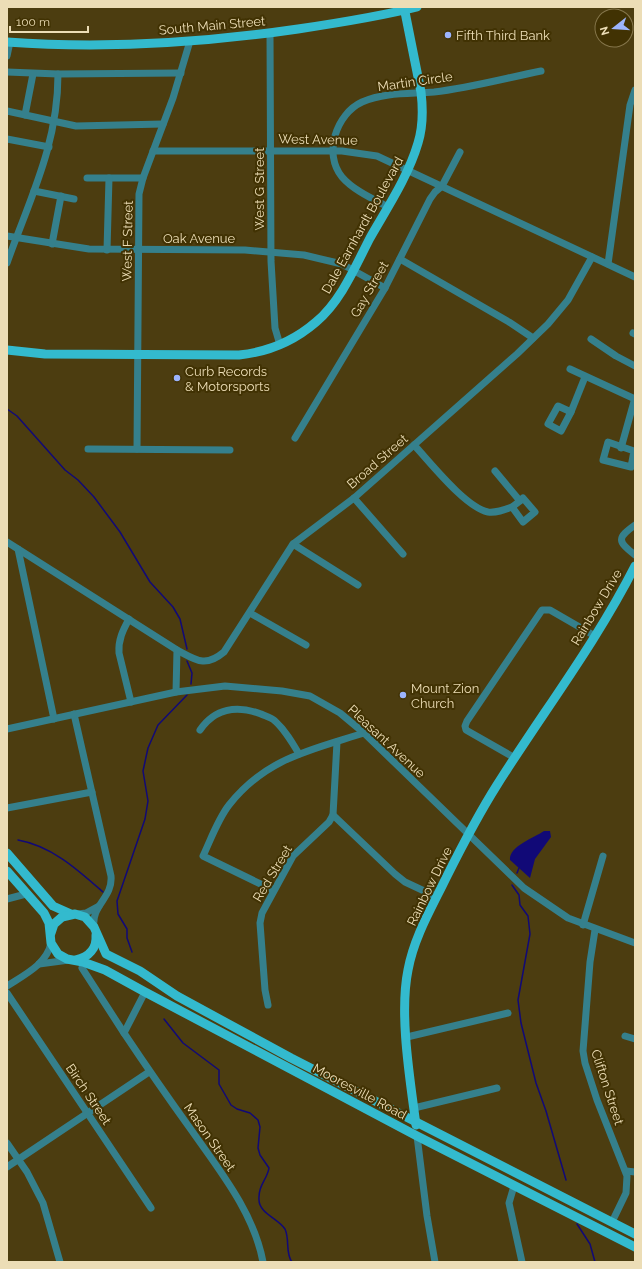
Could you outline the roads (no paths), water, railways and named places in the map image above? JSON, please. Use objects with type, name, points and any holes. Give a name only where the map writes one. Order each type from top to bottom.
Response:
[{"type":"main road","name":"South Main Street","points":[[8,42],[91,44],[190,41],[270,33],[417,7]]},
{"type":"main road","name":"Dale Earnhardt Boulevard","points":[[7,350],[45,354],[137,356],[239,355],[254,353],[280,345],[304,331],[326,313],[337,300],[388,207],[407,170],[418,142],[423,106],[422,92],[405,8]]},
{"type":"main road","name":"Rainbow Drive","points":[[417,1136],[407,1037],[408,970],[419,936],[468,834],[515,758],[596,636],[635,566]]},
{"type":"main road","points":[[7,853],[49,902],[58,909],[88,919],[95,929],[96,941],[92,951],[84,958],[71,960]]},
{"type":"main road","points":[[7,871],[44,913],[51,933],[51,943]]},
{"type":"main road","points":[[51,933],[57,921],[62,917],[75,914]]},
{"type":"main road","name":"Mooresville Road","points":[[95,929],[103,950],[108,956],[133,967],[177,996],[257,1040],[635,1234]]},
{"type":"main road","name":"Mooresville Road","points":[[51,943],[58,954],[71,960],[105,970],[417,1136],[635,1247]]},
{"type":"street","name":"West G Street","points":[[270,33],[271,251],[275,328],[280,345]]},
{"type":"street","name":"West F Street","points":[[137,449],[138,204],[143,178],[181,73],[190,41]]},
{"type":"street","points":[[7,56],[8,42]]},
{"type":"street","name":"Martin Circle","points":[[388,207],[343,178],[337,168],[334,140],[339,125],[355,105],[374,98],[408,92],[434,92],[541,71]]},
{"type":"street","points":[[7,72],[33,74],[181,73]]},
{"type":"street","points":[[25,115],[33,74]]},
{"type":"street","points":[[7,263],[49,148],[58,99],[58,74]]},
{"type":"street","points":[[608,264],[635,90]]},
{"type":"street","points":[[7,111],[76,126],[163,124]]},
{"type":"street","points":[[7,139],[49,148]]},
{"type":"street","name":"West Avenue","points":[[153,151],[334,150],[363,152],[377,156],[635,277]]},
{"type":"street","name":"Gay Street","points":[[295,438],[385,288],[430,199],[442,186],[460,152]]},
{"type":"street","points":[[87,178],[143,178]]},
{"type":"street","points":[[107,250],[109,178]]},
{"type":"street","points":[[34,190],[74,199]]},
{"type":"street","points":[[52,244],[61,196]]},
{"type":"street","name":"Oak Avenue","points":[[7,236],[78,248],[107,250],[271,251],[304,255],[324,259],[353,270],[385,288]]},
{"type":"street","name":"Broad Street","points":[[7,542],[177,650],[203,662],[211,661],[227,649],[293,544],[354,498],[548,324],[568,300],[592,257]]},
{"type":"street","points":[[400,259],[509,322],[533,338]]},
{"type":"street","points":[[591,339],[616,356],[635,366]]},
{"type":"street","points":[[570,369],[635,399],[621,448]]},
{"type":"street","points":[[571,412],[585,377]]},
{"type":"street","points":[[608,442],[621,448],[634,451],[631,467],[603,460],[608,442]]},
{"type":"street","points":[[414,445],[452,488],[487,512],[495,512],[512,507],[523,498],[535,512],[523,522],[512,507]]},
{"type":"street","points":[[88,449],[230,450]]},
{"type":"street","points":[[495,470],[520,501]]},
{"type":"street","points":[[354,498],[403,554]]},
{"type":"street","points":[[635,525],[622,534],[621,539],[623,545],[635,555]]},
{"type":"street","points":[[293,544],[358,585]]},
{"type":"street","points":[[18,549],[54,719]]},
{"type":"street","points":[[515,758],[466,730],[465,726],[467,721],[475,708],[542,610],[550,610],[596,636]]},
{"type":"street","points":[[250,613],[306,645]]},
{"type":"street","points":[[129,619],[122,632],[118,645],[131,702]]},
{"type":"street","points":[[176,692],[177,650]]},
{"type":"street","name":"Pleasant Avenue","points":[[7,729],[176,692],[225,686],[282,691],[310,696],[340,713],[364,734],[524,888],[549,907],[595,930],[635,942]]},
{"type":"street","points":[[200,730],[207,720],[219,712],[233,709],[254,712],[274,719],[285,730],[298,754]]},
{"type":"street","points":[[74,714],[112,879],[109,892],[94,916],[95,929]]},
{"type":"street","points":[[274,890],[203,856],[230,804],[249,784],[278,762],[298,754],[364,734]]},
{"type":"street","points":[[337,742],[334,816],[395,874],[406,882],[437,897]]},
{"type":"street","points":[[7,808],[92,792]]},
{"type":"street","name":"Red Street","points":[[268,1005],[265,990],[260,923],[262,913],[298,850],[334,816]]},
{"type":"street","points":[[583,925],[603,856]]},
{"type":"street","points":[[7,899],[26,894]]},
{"type":"street","points":[[75,914],[86,913],[99,906]]},
{"type":"street","name":"Clifton Street","points":[[595,930],[590,962],[583,1051],[597,1100],[626,1171],[628,1185],[626,1193],[612,1222]]},
{"type":"street","points":[[7,986],[39,964],[46,956],[51,943]]},
{"type":"street","points":[[39,964],[71,960]]},
{"type":"street","name":"Mason Street","points":[[82,968],[149,1072],[238,1199],[260,1247],[263,1262]]},
{"type":"street","points":[[124,1033],[145,992]]},
{"type":"street","name":"Birch Street","points":[[7,993],[151,1208]]},
{"type":"street","points":[[407,1037],[508,1014]]},
{"type":"street","points":[[625,1036],[635,1039]]},
{"type":"street","points":[[7,1167],[149,1072]]},
{"type":"street","points":[[414,1108],[497,1088]]},
{"type":"street","name":"Rainbow Drive","points":[[417,1136],[427,1216],[435,1262]]},
{"type":"street","points":[[7,1143],[35,1185],[43,1203],[60,1262]]},
{"type":"street","points":[[626,1171],[635,1172]]},
{"type":"street","points":[[514,1186],[509,1203],[522,1262]]},
{"type":"waterway","points":[[7,409],[17,416],[65,470],[78,480],[94,497],[120,532],[150,582],[173,607],[180,619],[187,649]]},
{"type":"waterway","points":[[187,661],[192,673],[191,684]]},
{"type":"waterway","points":[[132,952],[127,938],[127,929],[118,914],[117,901],[145,819],[148,801],[143,771],[148,748],[158,725],[187,695]]},
{"type":"waterway","points":[[18,840],[30,843],[53,853],[74,867],[103,892]]},
{"type":"waterway","points":[[517,873],[519,868]]},
{"type":"waterway","points":[[512,885],[519,895],[520,905],[528,916],[530,934],[518,1000],[521,1023],[536,1083],[546,1111],[566,1180]]},
{"type":"waterway","points":[[164,1019],[183,1043],[219,1070],[219,1084],[231,1105],[237,1109],[250,1113],[258,1120],[260,1127],[258,1148],[260,1155],[269,1168],[260,1190],[260,1205],[262,1209],[285,1229],[289,1255],[292,1262]]},
{"type":"waterway","points":[[577,1224],[590,1244],[595,1262]]},
{"type":"place","name":"Fifth Third Bank","points":[[448,35]]},
{"type":"place","name":"Curb Records & Motorsports","points":[[177,378]]},
{"type":"place","name":"Mount Zion Church","points":[[403,695]]}]
